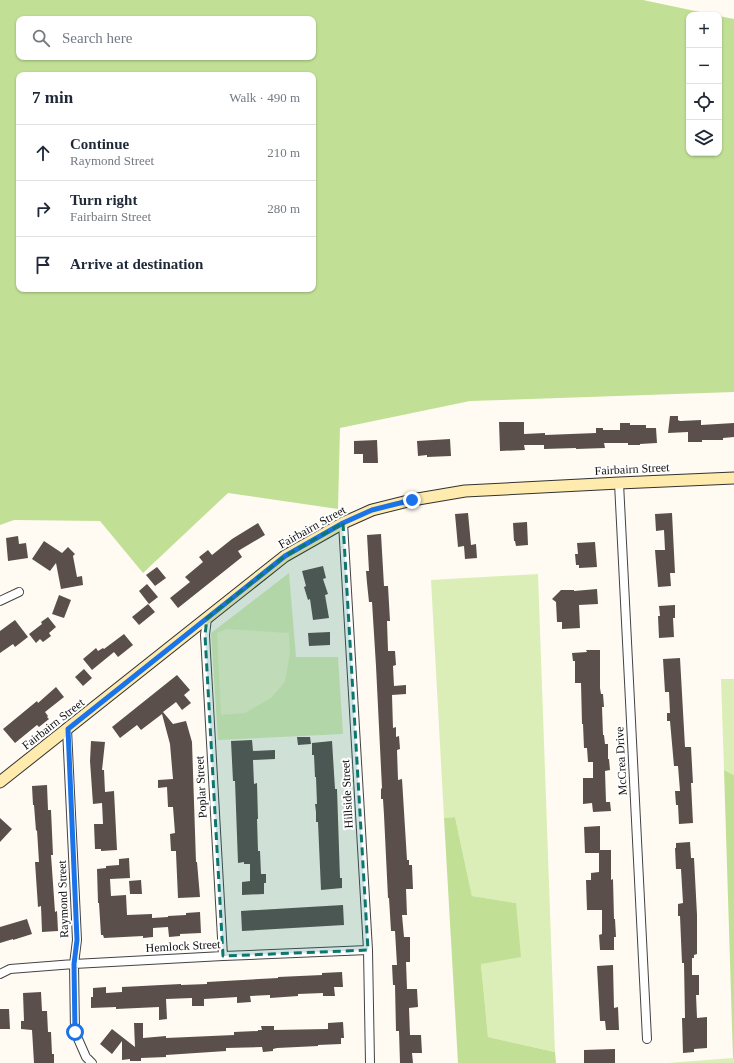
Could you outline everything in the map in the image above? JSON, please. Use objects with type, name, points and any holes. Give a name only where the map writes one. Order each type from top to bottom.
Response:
[{"type":"main road","name":"Fairbairn Street","points":[[0,782],[285,556],[343,523],[372,510],[412,500],[465,492],[734,478]]},
{"type":"street","name":"McCrea Drive","points":[[619,483],[648,1039]]},
{"type":"street","name":"Hillside Street","points":[[343,523],[368,950],[370,1063]]},
{"type":"street","points":[[0,601],[19,592]]},
{"type":"street","name":"Poplar Street","points":[[207,618],[205,635],[223,956]]},
{"type":"street","name":"Raymond Street","points":[[68,729],[77,940],[74,964],[75,1032],[86,1057],[92,1063]]},
{"type":"street","name":"Hemlock Street","points":[[0,974],[10,969],[74,964],[368,950]]},
{"type":"highlighted area","points":[[343,523],[368,950],[223,956],[205,635],[207,618],[285,556]]},
{"type":"green space","points":[[0,0],[643,0],[700,12],[686,12],[686,156],[722,156],[722,17],[734,19],[734,392],[470,401],[340,428],[338,509],[228,493],[143,573],[100,521],[14,520],[0,525]]},
{"type":"green space","points":[[289,573],[296,657],[338,657],[343,734],[218,740],[211,633]]},
{"type":"green space","points":[[538,574],[555,1052],[488,1037],[481,964],[516,903],[472,896],[455,817],[444,818],[431,580]]},
{"type":"green space","points":[[227,629],[289,633],[290,653],[285,682],[271,698],[245,713],[221,715],[217,633]]},
{"type":"green space","points":[[721,679],[734,679],[734,775],[724,770]]},
{"type":"green space","points":[[724,770],[734,775],[734,1058],[733,1058]]},
{"type":"green space","points":[[455,817],[472,896],[516,903],[521,957],[481,964],[488,1037],[555,1052],[556,1063],[458,1063],[444,818]]},
{"type":"green space","points":[[734,1058],[734,1063],[668,1063]]},
{"type":"building","points":[[670,416],[678,416],[678,420],[680,421],[701,420],[701,425],[734,423],[734,437],[723,438],[723,440],[688,442],[688,432],[668,433]]},
{"type":"building","points":[[499,422],[524,422],[524,434],[545,433],[545,435],[596,433],[596,428],[603,428],[603,430],[620,430],[620,423],[630,423],[630,425],[646,425],[646,428],[656,428],[657,443],[628,445],[628,443],[604,443],[605,448],[576,449],[544,449],[544,445],[524,445],[525,450],[500,451]]},
{"type":"building","points":[[450,439],[451,456],[418,456],[417,441]]},
{"type":"building","points":[[377,440],[378,463],[363,463],[363,454],[354,454],[354,441]]},
{"type":"building","points":[[468,513],[471,545],[476,544],[477,558],[465,559],[464,546],[458,547],[455,514]]},
{"type":"building","points":[[672,513],[675,573],[670,573],[671,586],[658,587],[655,550],[665,550],[664,530],[656,531],[655,514]]},
{"type":"building","points":[[527,522],[528,545],[516,546],[514,541],[513,523]]},
{"type":"building","points":[[258,523],[265,535],[238,551],[242,557],[178,608],[170,598],[190,582],[185,577],[203,562],[199,557],[208,550],[212,555],[232,539]]},
{"type":"building","points":[[381,534],[384,586],[388,586],[390,621],[387,621],[388,651],[395,651],[396,665],[393,666],[394,686],[406,685],[406,694],[392,695],[393,728],[396,727],[396,737],[399,736],[400,749],[397,750],[398,780],[402,779],[407,860],[409,860],[409,865],[412,865],[413,889],[406,889],[407,915],[402,915],[404,937],[410,937],[410,962],[406,962],[407,989],[417,989],[418,1007],[409,1008],[410,1035],[421,1035],[422,1053],[412,1053],[413,1063],[400,1063],[399,1031],[396,1031],[395,985],[393,985],[392,965],[397,965],[395,931],[391,931],[388,898],[383,799],[381,799],[382,788],[372,602],[369,602],[366,571],[369,571],[367,535]]},
{"type":"building","points":[[18,536],[19,544],[26,543],[28,558],[8,561],[6,538]]},
{"type":"building","points":[[44,541],[62,553],[68,547],[75,554],[73,556],[77,577],[82,576],[83,585],[61,589],[56,563],[50,571],[32,559]]},
{"type":"building","points":[[595,542],[597,567],[579,568],[579,565],[576,565],[575,554],[578,554],[577,543]]},
{"type":"building","points":[[323,566],[326,578],[323,579],[328,594],[325,595],[329,618],[313,620],[310,599],[308,600],[304,587],[306,586],[302,571]]},
{"type":"building","points":[[157,567],[166,578],[155,586],[146,575]]},
{"type":"building","points":[[147,584],[158,597],[149,604],[139,591]]},
{"type":"building","points":[[597,589],[598,604],[579,605],[580,628],[562,629],[562,622],[557,622],[556,602],[552,599],[561,590],[574,591]]},
{"type":"building","points":[[59,595],[71,600],[64,618],[52,614]]},
{"type":"building","points":[[148,604],[155,612],[139,625],[132,617]]},
{"type":"building","points":[[675,605],[675,618],[673,618],[674,637],[659,638],[659,606]]},
{"type":"building","points":[[48,617],[56,627],[49,633],[51,636],[43,642],[40,639],[36,643],[29,634],[42,624],[41,622]]},
{"type":"building","points":[[15,620],[28,637],[15,647],[13,644],[0,653],[0,631]]},
{"type":"building","points":[[330,632],[330,645],[309,646],[308,633]]},
{"type":"building","points":[[124,634],[133,645],[118,657],[114,652],[92,670],[83,659],[96,648],[98,651],[103,648],[104,649]]},
{"type":"building","points":[[586,650],[600,650],[600,688],[601,694],[603,694],[604,707],[602,707],[603,735],[605,744],[608,744],[610,770],[605,771],[606,802],[610,802],[611,811],[593,812],[592,803],[583,804],[583,778],[593,778],[593,762],[588,762],[587,748],[584,748],[581,683],[575,683],[575,661],[573,661],[572,653],[587,652]]},
{"type":"building","points":[[680,658],[685,747],[691,747],[693,823],[679,824],[678,805],[676,805],[675,791],[680,791],[678,766],[674,766],[670,721],[667,721],[667,713],[670,713],[669,692],[665,692],[663,659]]},
{"type":"building","points":[[84,669],[92,678],[83,686],[75,677]]},
{"type":"building","points":[[177,675],[190,690],[184,695],[191,703],[182,710],[176,702],[163,712],[173,724],[186,721],[192,742],[196,862],[200,897],[178,898],[176,851],[171,851],[170,834],[175,833],[173,807],[168,807],[167,787],[158,788],[158,780],[173,779],[170,744],[162,714],[141,730],[137,725],[120,738],[112,727]]},
{"type":"building","points":[[56,687],[64,697],[45,712],[49,719],[39,727],[37,725],[15,743],[3,729],[37,701],[38,703]]},
{"type":"building","points":[[297,737],[310,737],[311,744],[298,745]]},
{"type":"building","points":[[252,740],[253,751],[275,750],[275,759],[253,760],[254,784],[257,783],[258,851],[260,851],[261,874],[266,874],[264,894],[242,895],[242,882],[250,881],[250,864],[244,864],[244,862],[238,863],[235,781],[233,781],[231,741]]},
{"type":"building","points":[[91,741],[105,742],[102,770],[104,770],[105,792],[114,791],[117,850],[101,851],[101,849],[95,849],[94,824],[103,824],[102,803],[93,804],[90,761]]},
{"type":"building","points":[[332,741],[335,789],[337,789],[340,878],[342,878],[342,888],[321,890],[318,822],[316,822],[315,804],[317,804],[316,777],[314,755],[312,755],[312,743]]},
{"type":"building","points":[[47,785],[48,810],[51,810],[53,855],[51,855],[55,912],[57,911],[58,931],[42,932],[41,906],[38,907],[35,862],[39,862],[32,786]]},
{"type":"building","points":[[0,818],[12,829],[0,842]]},
{"type":"building","points":[[600,826],[600,850],[611,850],[611,880],[613,879],[616,937],[614,937],[614,950],[600,950],[599,935],[602,934],[602,910],[587,910],[586,880],[591,880],[591,873],[599,872],[599,853],[585,853],[584,827]]},
{"type":"building","points":[[690,842],[691,858],[694,858],[697,915],[697,954],[694,955],[694,958],[692,958],[692,975],[699,975],[699,995],[696,995],[697,1018],[707,1017],[707,1048],[694,1049],[694,1052],[683,1053],[682,1018],[685,1018],[684,963],[682,963],[678,904],[683,903],[681,869],[676,869],[675,848],[676,843]]},
{"type":"building","points":[[129,858],[130,878],[110,879],[111,896],[126,895],[127,915],[152,914],[152,918],[186,915],[186,913],[200,912],[201,933],[180,934],[180,936],[169,937],[168,927],[153,928],[153,937],[143,938],[143,936],[104,938],[103,935],[101,935],[97,869],[106,868],[106,866],[119,865],[119,859]]},
{"type":"building","points":[[141,880],[142,894],[130,894],[129,881]]},
{"type":"building","points":[[343,905],[344,925],[242,931],[241,911]]},
{"type":"building","points":[[27,919],[32,934],[0,943],[0,927]]},
{"type":"building","points":[[613,965],[614,1008],[618,1007],[619,1030],[606,1030],[605,1021],[600,1021],[597,966]]},
{"type":"building","points":[[342,972],[343,987],[334,987],[335,996],[323,996],[323,993],[298,994],[298,996],[270,998],[270,995],[250,996],[251,1002],[237,1003],[237,997],[204,999],[204,1006],[192,1006],[192,998],[166,999],[167,1019],[159,1020],[159,1007],[116,1009],[116,1007],[91,1008],[93,988],[106,987],[106,993],[122,992],[122,987],[207,984],[207,982],[322,975],[322,973]]},
{"type":"building","points":[[41,992],[42,1011],[47,1011],[48,1032],[51,1032],[54,1063],[34,1063],[32,1030],[21,1029],[21,1021],[24,1021],[23,993]]},
{"type":"building","points":[[0,1009],[9,1009],[10,1029],[0,1029]]},
{"type":"building","points":[[343,1022],[344,1038],[341,1038],[341,1044],[277,1048],[273,1049],[273,1051],[263,1052],[262,1047],[226,1048],[226,1051],[166,1055],[166,1057],[141,1058],[141,1061],[130,1061],[130,1059],[122,1060],[122,1041],[112,1054],[100,1044],[112,1029],[135,1047],[134,1023],[143,1023],[143,1038],[166,1036],[166,1038],[234,1035],[234,1032],[262,1030],[261,1026],[274,1026],[274,1030],[328,1029],[328,1023]]},
{"type":"building","points":[[615,1049],[615,1063],[584,1063],[584,1050]]},
{"type":"route","points":[[75,1032],[74,964],[77,940],[68,729],[285,556],[343,523],[372,510],[412,500]]}]
